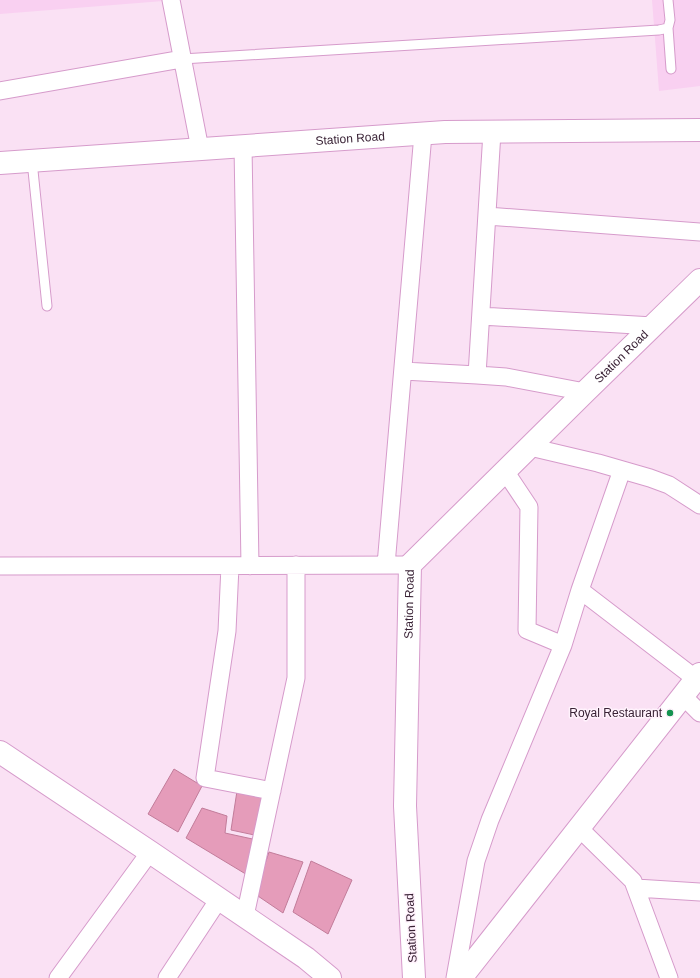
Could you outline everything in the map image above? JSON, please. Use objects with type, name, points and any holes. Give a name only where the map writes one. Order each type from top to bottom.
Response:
[{"type":"main road","name":"Station Road","points":[[0,163],[445,132],[700,130]]},
{"type":"main road","name":"Station Road","points":[[414,978],[405,806],[410,565],[700,280]]},
{"type":"main road","points":[[461,978],[693,683]]},
{"type":"main road","points":[[2,758],[150,852],[306,958],[330,978]]},
{"type":"street","points":[[171,0],[200,149]]},
{"type":"street","points":[[0,92],[182,59]]},
{"type":"street","points":[[477,375],[492,132]]},
{"type":"street","points":[[386,565],[423,134]]},
{"type":"street","points":[[243,146],[250,566]]},
{"type":"street","points":[[487,216],[700,232]]},
{"type":"street","points":[[481,316],[653,326]]},
{"type":"street","points":[[402,371],[506,377],[585,392]]},
{"type":"street","points":[[530,447],[650,478],[669,485],[700,505]]},
{"type":"street","points":[[455,978],[476,862],[490,820],[563,645],[580,590],[622,470]]},
{"type":"street","points":[[505,471],[530,506],[527,630],[563,645]]},
{"type":"street","points":[[245,916],[296,678],[296,565]]},
{"type":"street","points":[[0,566],[410,565]]},
{"type":"street","points":[[230,566],[227,631],[205,778],[272,791]]},
{"type":"street","points":[[580,590],[693,683],[700,713]]},
{"type":"street","points":[[578,828],[633,880],[669,978]]},
{"type":"street","points":[[58,978],[150,852]]},
{"type":"street","points":[[636,888],[700,892]]},
{"type":"street","points":[[167,978],[219,899]]},
{"type":"lane","points":[[668,0],[670,20],[668,28],[671,68]]},
{"type":"lane","points":[[182,59],[659,30],[668,28]]},
{"type":"lane","points":[[32,161],[47,306]]},
{"type":"shaded area","points":[[0,0],[176,0],[0,14]]},
{"type":"shaded area","points":[[652,0],[700,0],[700,86],[659,91]]},
{"type":"building","points":[[174,769],[202,786],[178,832],[148,814]]},
{"type":"building","points":[[237,791],[268,798],[259,836],[231,830]]},
{"type":"building","points":[[202,808],[227,816],[225,833],[257,840],[249,876],[186,838]]},
{"type":"building","points":[[269,852],[303,862],[283,913],[255,894]]},
{"type":"building","points":[[311,861],[352,880],[328,934],[293,912]]},
{"type":"place","name":"Royal Restaurant","points":[[670,713]]}]
